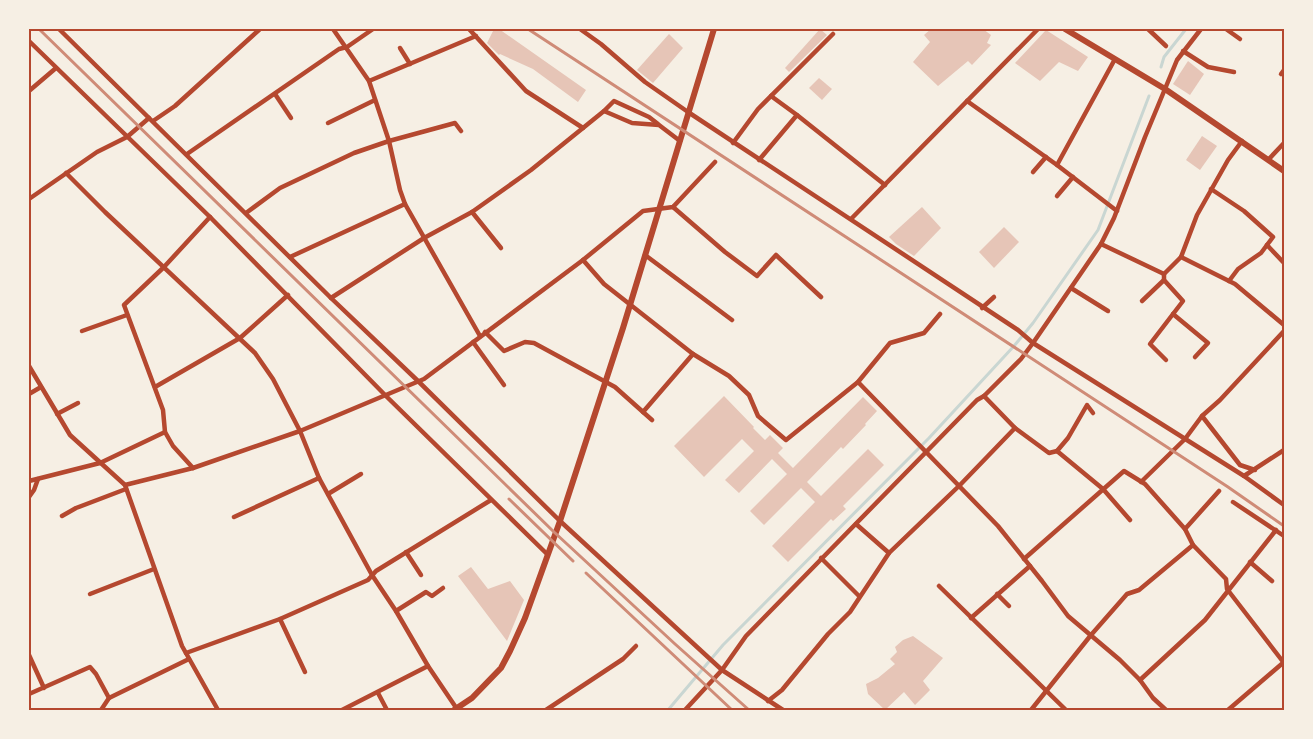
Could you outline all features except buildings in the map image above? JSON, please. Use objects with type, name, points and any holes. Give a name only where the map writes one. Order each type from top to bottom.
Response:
[{"type":"main road","points":[[456,710],[472,698],[501,668],[525,618],[560,521],[606,382],[714,29]]},
{"type":"main road","points":[[1065,29],[1165,89],[1284,171]]},
{"type":"street","points":[[59,29],[560,521],[722,670],[783,710]]},
{"type":"street","points":[[29,199],[97,152],[127,137],[151,119],[175,106],[260,29]]},
{"type":"street","points":[[333,29],[369,81],[389,141],[405,204],[480,336]]},
{"type":"street","points":[[187,154],[339,49],[347,47],[373,29]]},
{"type":"street","points":[[469,29],[526,91],[583,128]]},
{"type":"street","points":[[580,29],[601,44],[645,82],[732,143],[851,219],[982,308],[1018,330],[1031,342],[1244,476],[1284,505]]},
{"type":"street","points":[[851,219],[1038,29]]},
{"type":"street","points":[[1148,29],[1166,46]]},
{"type":"street","points":[[685,710],[722,670],[746,636],[925,451],[977,400],[984,396],[1020,359],[1101,244],[1177,60],[1201,29]]},
{"type":"street","points":[[1226,29],[1240,39]]},
{"type":"street","points":[[732,143],[758,109],[833,34]]},
{"type":"street","points":[[369,81],[476,36]]},
{"type":"street","points":[[29,41],[210,217],[386,396],[547,554]]},
{"type":"street","points":[[400,48],[410,64]]},
{"type":"street","points":[[1184,51],[1208,67],[1234,72]]},
{"type":"street","points":[[1057,164],[1115,59]]},
{"type":"street","points":[[29,91],[56,68]]},
{"type":"street","points":[[275,94],[291,118]]},
{"type":"street","points":[[771,96],[885,185]]},
{"type":"street","points":[[328,122],[375,100]]},
{"type":"street","points":[[331,298],[424,238],[472,212],[531,170],[614,101],[649,117],[680,141]]},
{"type":"street","points":[[967,101],[1057,164],[1116,210]]},
{"type":"street","points":[[604,110],[632,123],[659,125]]},
{"type":"street","points":[[637,123],[640,113]]},
{"type":"street","points":[[759,160],[796,116]]},
{"type":"street","points":[[246,213],[280,188],[354,153],[389,141],[455,123],[462,132]]},
{"type":"street","points":[[1166,360],[1150,344],[1183,301],[1164,280],[1164,274],[1181,257],[1197,215],[1228,160],[1242,141]]},
{"type":"street","points":[[1268,160],[1284,142]]},
{"type":"street","points":[[1033,172],[1046,157]]},
{"type":"street","points":[[62,516],[125,487],[193,468],[300,431],[424,379],[583,260],[643,211],[659,210],[674,206],[715,162]]},
{"type":"street","points":[[66,173],[255,353],[273,379],[300,431],[319,478],[372,575],[456,710]]},
{"type":"street","points":[[1056,196],[1073,177]]},
{"type":"street","points":[[1211,189],[1244,212],[1273,237],[1261,253],[1238,269],[1229,281]]},
{"type":"street","points":[[290,257],[405,204]]},
{"type":"street","points":[[674,206],[726,252],[757,276],[776,255],[821,298]]},
{"type":"street","points":[[472,212],[501,248]]},
{"type":"street","points":[[193,468],[173,446],[166,432],[163,410],[124,305],[164,267],[210,217]]},
{"type":"street","points":[[1101,244],[1164,274]]},
{"type":"street","points":[[1266,245],[1284,263]]},
{"type":"street","points":[[645,255],[732,320]]},
{"type":"street","points":[[1181,257],[1235,284],[1284,323]]},
{"type":"street","points":[[583,260],[604,284],[693,354],[728,376],[750,395],[758,416],[786,440],[858,382],[890,342],[924,332],[940,314]]},
{"type":"street","points":[[1142,301],[1164,280]]},
{"type":"street","points":[[1071,288],[1108,311]]},
{"type":"street","points":[[155,387],[240,338],[288,295]]},
{"type":"street","points":[[982,308],[994,297]]},
{"type":"street","points":[[1173,314],[1208,343],[1195,358]]},
{"type":"street","points":[[82,332],[127,315]]},
{"type":"street","points":[[1141,482],[1185,439],[1202,416],[1220,400],[1284,331]]},
{"type":"street","points":[[485,332],[504,351],[525,342],[534,343],[615,387],[652,420]]},
{"type":"street","points":[[473,342],[504,385]]},
{"type":"street","points":[[642,412],[693,354]]},
{"type":"street","points":[[29,366],[70,435],[125,487],[186,653],[216,710]]},
{"type":"street","points":[[858,382],[998,526],[1068,616],[1140,680],[1153,698],[1166,710]]},
{"type":"street","points":[[29,394],[41,388]]},
{"type":"street","points":[[984,396],[1015,428],[1050,453],[1057,451],[1068,438],[1087,405],[1093,413]]},
{"type":"street","points":[[57,414],[78,403]]},
{"type":"street","points":[[1202,416],[1240,465],[1254,470]]},
{"type":"street","points":[[768,701],[782,690],[828,634],[850,612],[889,552],[960,485],[1015,428]]},
{"type":"street","points":[[29,481],[100,463],[166,432]]},
{"type":"street","points":[[1244,476],[1284,450]]},
{"type":"street","points":[[1057,451],[1103,489],[1130,520]]},
{"type":"street","points":[[1024,559],[1124,471],[1146,484],[1186,529],[1193,545],[1226,579],[1227,589],[1284,662],[1228,710]]},
{"type":"street","points":[[328,494],[361,474]]},
{"type":"street","points":[[234,518],[319,478]]},
{"type":"street","points":[[29,496],[34,490],[38,479]]},
{"type":"street","points":[[1186,529],[1219,491]]},
{"type":"street","points":[[186,653],[280,619],[368,580],[372,575],[406,552],[492,500]]},
{"type":"street","points":[[1234,502],[1284,536]]},
{"type":"street","points":[[856,524],[889,552]]},
{"type":"street","points":[[1140,680],[1205,620],[1227,589],[1276,530]]},
{"type":"street","points":[[1031,710],[1091,635],[1127,594],[1140,590],[1193,545]]},
{"type":"street","points":[[406,552],[421,575]]},
{"type":"street","points":[[821,558],[859,596]]},
{"type":"street","points":[[1250,562],[1272,581]]},
{"type":"street","points":[[971,618],[1030,566]]},
{"type":"street","points":[[90,594],[154,569]]},
{"type":"street","points":[[939,586],[1066,710]]},
{"type":"street","points":[[396,611],[426,592],[432,596],[443,588]]},
{"type":"street","points":[[997,594],[1010,606]]},
{"type":"street","points":[[280,619],[306,672]]},
{"type":"street","points":[[546,710],[623,658],[636,646]]},
{"type":"street","points":[[29,656],[44,688]]},
{"type":"street","points":[[101,710],[109,698],[189,659]]},
{"type":"street","points":[[342,710],[428,666]]},
{"type":"street","points":[[29,694],[90,667],[109,698]]},
{"type":"street","points":[[378,693],[387,710]]},
{"type":"street","points":[[692,702],[695,710]]},
{"type":"waterway","points":[[1161,67],[1164,57],[1186,29]]},
{"type":"waterway","points":[[668,710],[723,645],[929,438],[1033,323],[1098,230],[1149,96]]},
{"type":"railway","points":[[39,29],[554,532],[749,710]]},
{"type":"railway","points":[[528,29],[1228,487],[1284,526]]},
{"type":"railway","points":[[509,499],[573,561]]},
{"type":"railway","points":[[586,573],[732,710]]}]
